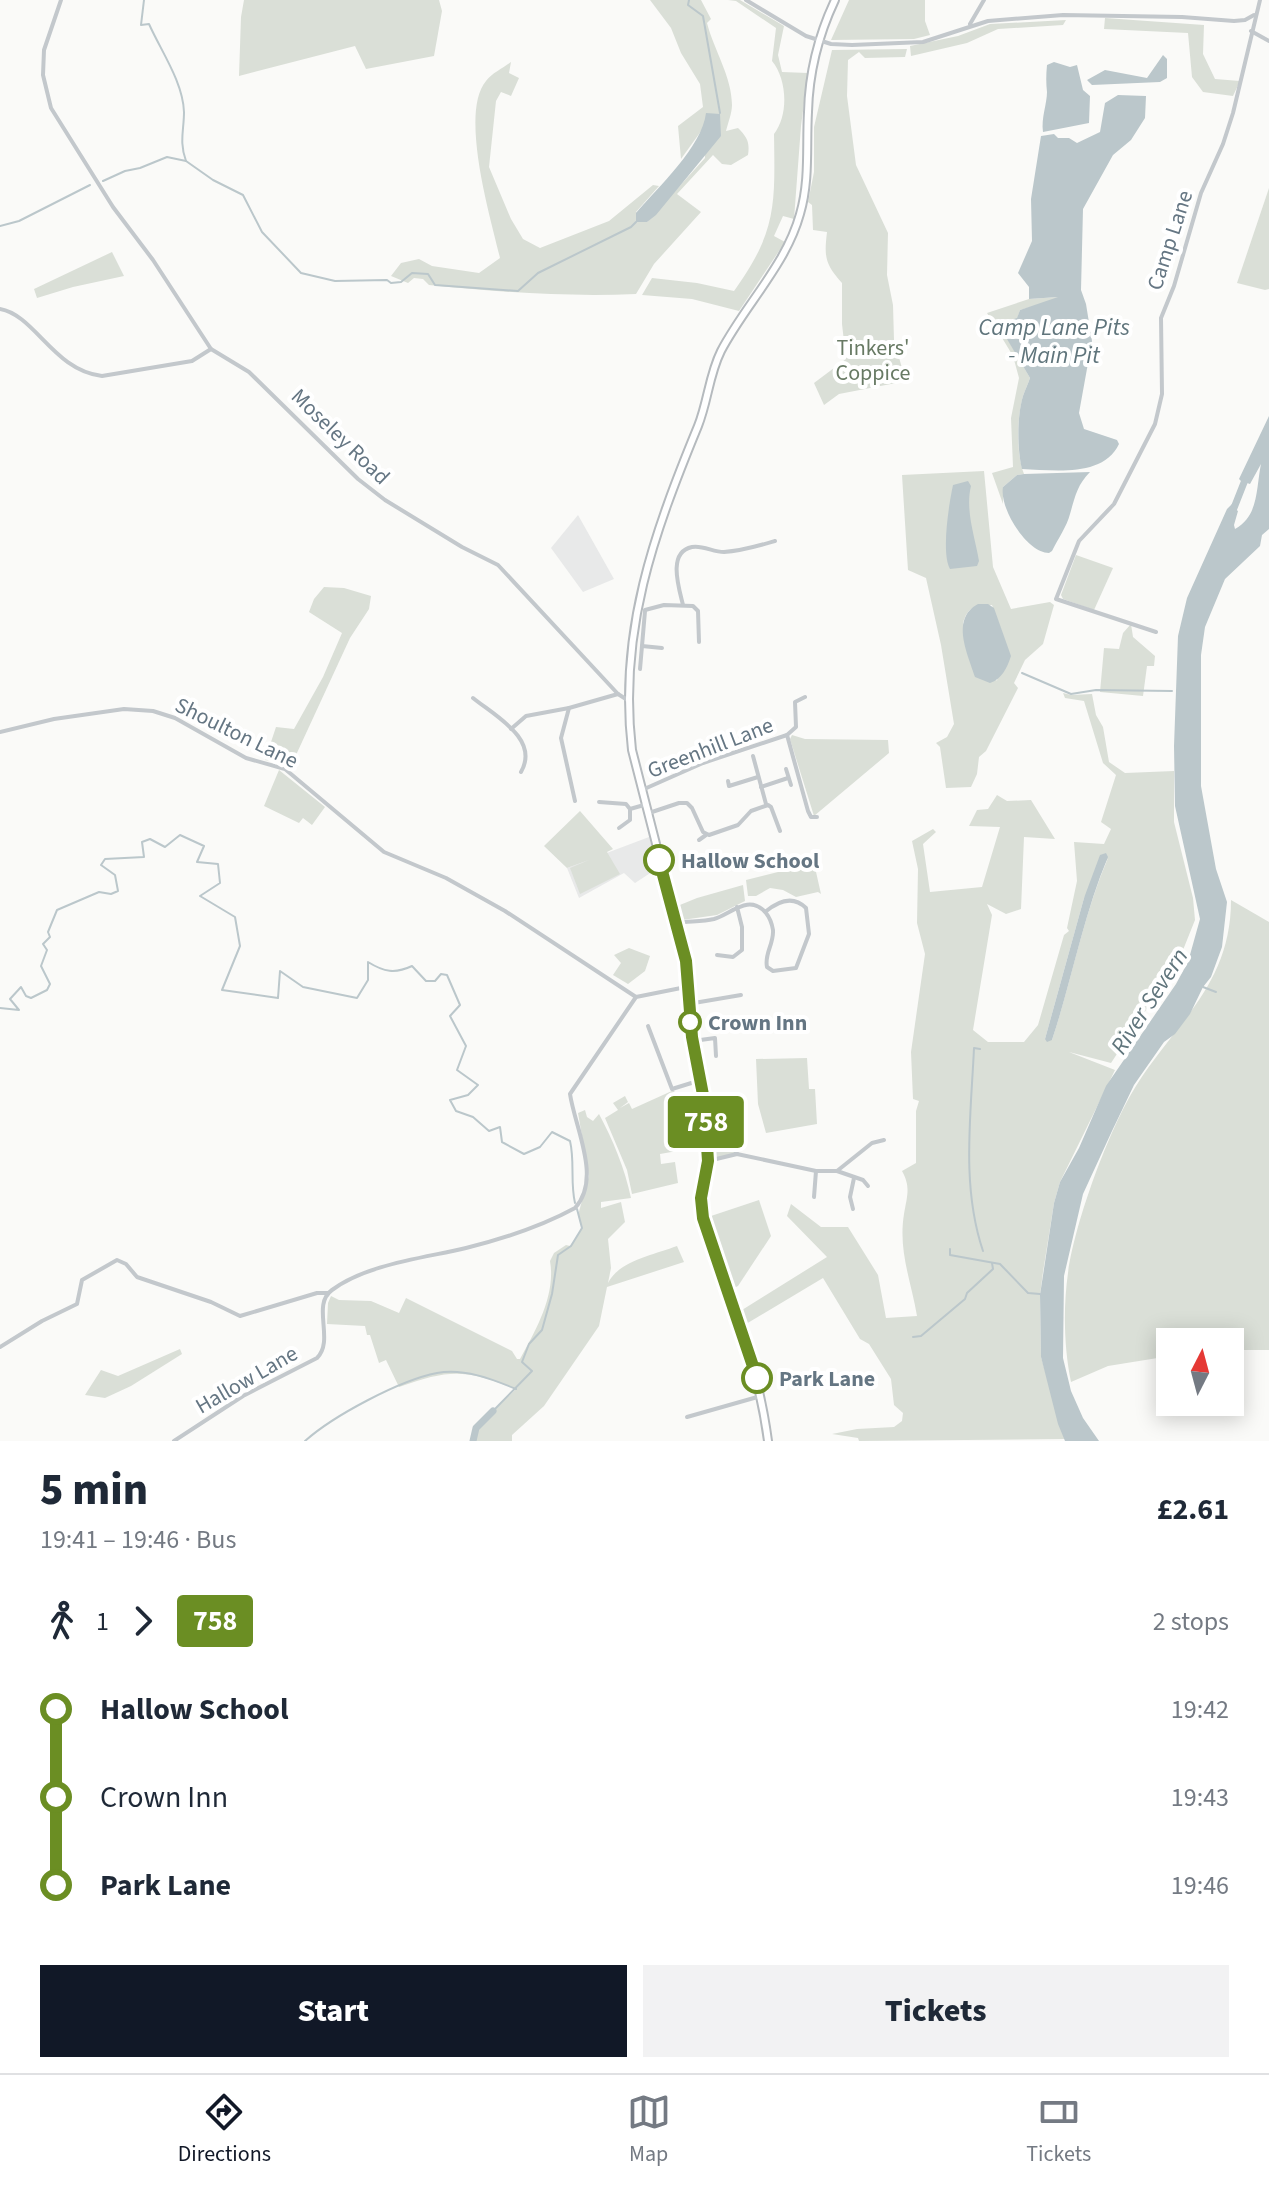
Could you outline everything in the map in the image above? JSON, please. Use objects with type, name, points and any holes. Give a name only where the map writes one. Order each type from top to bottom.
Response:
[{"type":"main road","points":[[768,1441],[752,1358],[703,1218],[701,1198],[708,1161],[704,1100],[688,1004],[686,961],[644,805],[632,750],[629,701],[636,609],[668,498],[699,423],[712,372],[742,314],[778,263],[800,217],[807,183],[809,90],[819,41],[835,0]]},
{"type":"street","points":[[0,309],[18,318],[74,368],[87,375],[102,376],[192,361],[211,349],[153,260],[113,207],[51,108],[43,75],[44,50],[61,0]]},
{"type":"street","points":[[746,0],[819,41],[852,45],[923,42],[988,21],[1084,14],[1245,20],[1253,24]]},
{"type":"street","points":[[968,26],[984,0]]},
{"type":"street","name":"Camp Lane","points":[[1156,632],[1056,599],[1079,541],[1114,504],[1155,424],[1161,405],[1161,318],[1174,286],[1201,193],[1233,113],[1260,0]]},
{"type":"street","points":[[980,10],[988,21]]},
{"type":"street","points":[[1245,20],[1255,13]]},
{"type":"street","points":[[1251,31],[1269,41]]},
{"type":"street","name":"Moseley Road","points":[[211,349],[249,372],[376,493],[432,530],[498,565],[618,694],[629,701]]},
{"type":"street","points":[[683,605],[676,567],[683,552],[690,547],[727,552],[775,541]]},
{"type":"street","points":[[636,609],[693,606],[698,611],[699,642]]},
{"type":"street","points":[[640,669],[645,610]]},
{"type":"street","points":[[642,646],[662,648]]},
{"type":"street","points":[[511,729],[526,716],[618,694]]},
{"type":"street","name":"Greenhill Lane","points":[[641,790],[703,763],[787,735],[796,727],[795,702],[805,697]]},
{"type":"street","points":[[473,699],[511,729],[526,748],[527,760],[520,769]]},
{"type":"street","points":[[569,708],[561,738],[575,801]]},
{"type":"street","name":"Shoulton Lane","points":[[0,732],[54,719],[124,709],[153,711],[175,718],[236,754],[285,769],[384,852],[446,878],[505,911],[636,997]]},
{"type":"street","points":[[787,735],[808,811],[811,817],[817,817]]},
{"type":"street","points":[[753,756],[767,805],[771,807],[780,831]]},
{"type":"street","points":[[786,769],[791,785]]},
{"type":"street","points":[[728,781],[729,786],[758,777]]},
{"type":"street","points":[[761,787],[788,778]]},
{"type":"street","points":[[599,802],[626,804],[630,809],[630,820],[619,828]]},
{"type":"street","points":[[647,814],[687,803],[699,828],[706,835]]},
{"type":"street","points":[[630,809],[644,805]]},
{"type":"street","points":[[699,840],[738,825],[751,811],[767,805]]},
{"type":"street","points":[[676,923],[718,918],[737,907],[754,905],[765,912],[773,933],[766,958],[767,967],[773,971],[796,968],[809,934],[806,908],[789,901],[778,903],[765,912]]},
{"type":"street","points":[[717,955],[733,957],[742,950],[742,927],[737,907]]},
{"type":"street","points":[[0,1347],[77,1304],[82,1280],[117,1260],[126,1264],[137,1277],[211,1302],[240,1316],[317,1293],[328,1293],[365,1272],[465,1248],[565,1214],[581,1201],[587,1166],[570,1094],[636,997],[686,987]]},
{"type":"street","points":[[688,1004],[741,995]]},
{"type":"street","points":[[648,1026],[672,1089],[701,1080]]},
{"type":"street","points":[[693,1041],[714,1037],[716,1056]]},
{"type":"street","points":[[704,1100],[709,1099],[737,1154]]},
{"type":"street","points":[[837,1171],[872,1143],[884,1140]]},
{"type":"street","points":[[708,1161],[737,1154],[816,1171],[837,1171],[863,1180],[868,1186]]},
{"type":"street","points":[[814,1197],[816,1171]]},
{"type":"street","points":[[853,1209],[850,1197],[854,1178]]},
{"type":"street","name":"Hallow Lane","points":[[174,1441],[243,1396],[317,1358],[325,1343],[324,1311],[328,1293]]},
{"type":"street","points":[[687,1417],[761,1396]]},
{"type":"shaded area","points":[[578,515],[614,579],[583,592],[551,548]]},
{"type":"shaded area","points":[[649,837],[658,868],[635,883],[624,873],[579,898],[567,868]]},
{"type":"green space","points":[[244,0],[439,0],[442,11],[434,56],[366,69],[355,46],[239,76]]},
{"type":"green space","points":[[650,0],[701,0],[711,19],[707,23],[731,95],[732,108],[726,131],[738,128],[747,140],[749,150],[748,155],[731,165],[722,164],[713,155],[677,194],[701,212],[654,264],[636,294],[506,292],[429,285],[423,279],[414,278],[408,283],[391,276],[401,263],[419,259],[432,266],[479,273],[500,258],[484,193],[476,141],[476,117],[478,96],[486,81],[511,62],[509,73],[519,78],[511,96],[501,92],[496,101],[489,167],[523,239],[540,248],[609,221],[653,185],[659,186],[636,212],[647,222],[705,158],[704,127],[681,159],[678,126],[703,107],[700,84],[681,53],[671,28]]},
{"type":"green space","points":[[728,0],[740,0],[784,26],[778,55],[782,72],[808,73],[794,219],[783,216],[774,236],[785,242],[739,311],[692,299],[642,295],[652,278],[734,291],[766,234],[773,199],[774,134],[784,107],[781,77],[772,61],[776,28],[736,1]]},
{"type":"green space","points":[[849,0],[925,0],[925,21],[930,35],[914,39],[831,40]]},
{"type":"green space","points":[[1105,18],[1204,25],[1203,54],[1215,79],[1240,81],[1233,96],[1203,92],[1192,77],[1188,33],[1104,29]]},
{"type":"green space","points":[[1066,20],[1063,25],[998,29],[967,43],[911,56],[910,46],[958,36],[990,24]]},
{"type":"green space","name":"Tinkers' Coppice","points":[[907,49],[905,57],[865,58],[859,52],[848,60],[847,96],[856,165],[888,233],[887,275],[893,305],[894,340],[904,375],[896,383],[839,394],[824,405],[814,383],[846,359],[842,283],[827,260],[827,232],[813,230],[812,205],[808,202],[814,172],[814,127],[832,50]]},
{"type":"green space","points":[[1269,188],[1269,289],[1265,290],[1237,283]]},
{"type":"green space","points":[[112,252],[124,276],[37,298],[34,289]]},
{"type":"green space","points":[[1058,297],[1020,310],[1017,319],[1004,333],[1030,378],[1023,396],[1019,425],[1024,474],[1017,475],[1003,487],[1003,504],[992,473],[1013,467],[1011,418],[1019,378],[1013,356],[987,313],[1029,299]]},
{"type":"green space","points":[[984,471],[993,567],[1011,609],[1050,602],[1054,605],[1043,644],[1025,660],[1014,683],[1018,688],[986,751],[979,757],[977,774],[971,787],[946,788],[940,747],[936,743],[947,737],[954,724],[926,578],[908,570],[902,475]],"holes":[[[992,605],[1002,632],[997,681],[963,623],[973,608]]]},
{"type":"green space","points":[[1076,555],[1113,568],[1094,610],[1063,599],[1061,595]]},
{"type":"green space","points":[[324,587],[344,588],[371,596],[369,609],[350,638],[296,755],[284,763],[265,760],[276,727],[294,729],[323,677],[342,633],[309,612],[314,599]]},
{"type":"green space","points":[[1131,624],[1133,637],[1155,656],[1154,666],[1147,666],[1143,696],[1100,692],[1104,648],[1119,649],[1123,633]]},
{"type":"green space","points":[[1063,693],[1092,694],[1096,715],[1103,727],[1109,762],[1125,773],[1174,771],[1174,822],[1193,898],[1195,920],[1179,960],[1111,1063],[1069,1052],[1115,1070],[1060,1182],[1043,1272],[1040,1295],[1041,1357],[1065,1439],[859,1441],[858,1438],[832,1434],[894,1427],[902,1421],[903,1413],[894,1405],[891,1379],[869,1344],[860,1339],[823,1278],[746,1324],[742,1310],[827,1257],[787,1216],[791,1204],[821,1227],[848,1227],[878,1275],[886,1318],[917,1316],[903,1240],[908,1192],[902,1171],[916,1163],[916,1111],[919,1101],[913,1099],[911,1052],[925,954],[917,923],[918,869],[912,841],[933,829],[936,832],[923,844],[930,892],[982,887],[1000,827],[969,826],[977,810],[988,809],[997,795],[1007,801],[1031,800],[1055,839],[1024,837],[1021,909],[1006,914],[987,904],[992,915],[973,1030],[988,1042],[1024,1042],[1038,1025],[1064,935],[1069,931],[1067,928],[1077,881],[1074,842],[1104,844],[1111,829],[1101,822],[1116,775],[1103,763],[1084,701],[1065,698]],"holes":[[[1108,858],[1052,1040],[1045,1039],[1084,898]]]},
{"type":"green space","points":[[792,735],[805,739],[888,740],[889,753],[814,816],[790,739]]},
{"type":"green space","points":[[279,770],[325,807],[312,825],[303,818],[299,823],[264,806]]},
{"type":"green space","points":[[580,811],[613,849],[607,852],[620,874],[580,894],[570,868],[589,860],[567,868],[544,846]]},
{"type":"green space","points":[[814,863],[821,894],[796,897],[770,888],[756,896],[748,896],[746,880]]},
{"type":"green space","points":[[743,885],[745,901],[717,915],[682,920],[678,917],[675,907]]},
{"type":"green space","points":[[1231,900],[1269,922],[1269,1350],[1244,1350],[1244,1328],[1156,1328],[1156,1358],[1108,1366],[1071,1382],[1066,1342],[1066,1286],[1085,1203],[1126,1104],[1212,979],[1229,929]]},
{"type":"green space","points":[[629,948],[650,956],[645,971],[628,984],[613,975],[621,963],[614,955]]},
{"type":"green space","points":[[807,1058],[809,1089],[815,1089],[817,1124],[766,1133],[758,1104],[756,1059]]},
{"type":"green space","points":[[674,1090],[689,1149],[660,1154],[661,1164],[675,1162],[678,1183],[632,1194],[627,1170],[605,1118],[618,1110],[613,1103],[625,1096],[628,1102],[620,1108],[629,1103],[632,1109]]},
{"type":"green space","points":[[709,1096],[717,1098],[737,1154],[711,1159]]},
{"type":"green space","points":[[585,1110],[587,1117],[593,1121],[599,1114],[618,1155],[631,1198],[601,1202],[601,1208],[621,1202],[625,1222],[608,1239],[611,1268],[608,1283],[628,1264],[677,1246],[684,1262],[607,1287],[599,1326],[544,1406],[512,1435],[512,1441],[473,1441],[476,1428],[516,1389],[458,1374],[445,1374],[399,1387],[386,1360],[379,1363],[365,1326],[327,1324],[328,1303],[331,1296],[339,1300],[371,1301],[399,1313],[406,1298],[512,1351],[520,1359],[547,1299],[550,1261],[554,1253],[566,1245],[570,1246],[582,1229],[578,1215],[589,1176],[578,1113]]},
{"type":"green space","points":[[759,1200],[771,1236],[738,1286],[732,1289],[708,1217]]},
{"type":"green space","points":[[180,1349],[182,1354],[131,1386],[105,1398],[85,1395],[101,1370],[118,1376]]},
{"type":"water","points":[[1163,55],[1167,59],[1167,78],[1160,82],[1092,85],[1087,80],[1105,70],[1147,78]]},
{"type":"water","points":[[1054,62],[1070,67],[1077,65],[1083,90],[1090,96],[1089,123],[1043,132],[1047,65]]},
{"type":"water","name":"Camp Lane Pits - Main Pit","points":[[1118,95],[1146,96],[1145,118],[1131,140],[1113,155],[1083,209],[1081,290],[1092,341],[1079,413],[1084,429],[1117,440],[1119,444],[1112,455],[1089,467],[1076,470],[1022,469],[1019,423],[1021,404],[1030,378],[1004,334],[1008,321],[1017,318],[1020,310],[1058,297],[1029,299],[1029,287],[1018,273],[1032,241],[1031,199],[1041,136],[1054,134],[1077,143],[1100,132],[1105,103]]},
{"type":"water","points":[[706,113],[720,114],[721,136],[656,215],[647,222],[636,222],[636,213],[688,153],[703,126]]},
{"type":"water","points":[[1269,416],[1269,529],[1262,535],[1260,546],[1225,579],[1205,627],[1201,655],[1201,786],[1216,869],[1227,902],[1222,947],[1211,977],[1190,1014],[1175,1034],[1164,1042],[1134,1085],[1083,1194],[1064,1276],[1063,1358],[1071,1391],[1083,1418],[1099,1441],[1065,1441],[1041,1357],[1040,1295],[1054,1203],[1060,1182],[1079,1148],[1106,1086],[1188,962],[1200,919],[1175,806],[1178,636],[1187,598],[1227,509],[1236,504],[1235,529],[1252,509],[1261,464],[1250,484],[1240,487],[1242,482],[1239,479]]},
{"type":"water","points":[[1090,472],[1079,487],[1067,523],[1052,551],[1041,551],[1032,546],[1010,517],[1003,487],[1017,475]]},
{"type":"water","points":[[968,481],[971,486],[970,514],[979,561],[977,566],[950,569],[946,540],[953,485]]},
{"type":"water","points":[[978,604],[988,604],[994,608],[1011,656],[1004,672],[990,683],[975,677],[963,638],[965,618]]},
{"type":"water","points":[[1106,853],[1108,857],[1052,1040],[1047,1042],[1045,1039],[1084,898],[1100,855]]},
{"type":"waterway","points":[[144,0],[141,25],[149,24],[180,89],[184,112],[182,142],[186,161]]},
{"type":"waterway","points":[[689,0],[688,5],[703,16],[720,113]]},
{"type":"waterway","points":[[103,181],[167,157],[186,161],[213,180],[243,195],[262,232],[301,273],[335,281],[401,282],[412,273],[428,274],[435,285],[518,291],[538,273],[636,222]]},
{"type":"waterway","points":[[0,226],[19,221],[90,185]]},
{"type":"waterway","name":"River Severn","points":[[1232,513],[1245,480]]},
{"type":"waterway","points":[[1022,673],[1071,694],[1096,690],[1172,691]]},
{"type":"waterway","points":[[0,1008],[19,1010],[10,999],[21,987],[31,998],[47,990],[50,984],[41,966],[47,950],[43,944],[50,937],[48,932],[57,910],[99,892],[111,894],[118,891],[115,875],[101,865],[105,859],[144,857],[142,842],[150,839],[165,847],[180,835],[204,846],[197,862],[218,864],[220,883],[200,896],[235,917],[240,946],[222,990],[278,998],[280,971],[303,987],[357,998],[368,980],[368,962],[390,971],[412,966],[426,981],[435,981],[441,974],[447,975],[460,1005],[450,1016],[466,1046],[457,1070],[478,1085],[468,1095],[450,1100],[456,1111],[473,1117],[489,1131],[500,1127],[502,1142],[524,1154],[540,1147],[552,1132],[570,1141],[575,1203]]},
{"type":"waterway","points":[[1203,987],[1216,992]]},
{"type":"waterway","points":[[980,1049],[974,1048],[969,1150],[972,1201],[983,1251]]},
{"type":"waterway","points":[[493,1411],[532,1371],[522,1362],[529,1344],[542,1330],[558,1255],[571,1246],[582,1228],[577,1209]]},
{"type":"waterway","points":[[950,1249],[950,1255],[1000,1264],[1028,1293],[1040,1294]]},
{"type":"waterway","points":[[913,1337],[921,1336],[965,1299],[967,1293],[993,1269],[992,1263]]},
{"type":"waterway","points":[[305,1441],[368,1400],[437,1373],[468,1373],[516,1389]]},
{"type":"waterway","points":[[473,1441],[476,1428],[493,1411]]},
{"type":"bus line","name":"758","points":[[659,860],[686,961],[692,1037],[704,1100],[708,1161],[701,1198],[703,1218],[757,1378]]},
{"type":"place","name":"Hallow School","points":[[659,860]]},
{"type":"place","name":"Crown Inn","points":[[690,1022]]},
{"type":"place","name":"Park Lane","points":[[757,1378]]}]
